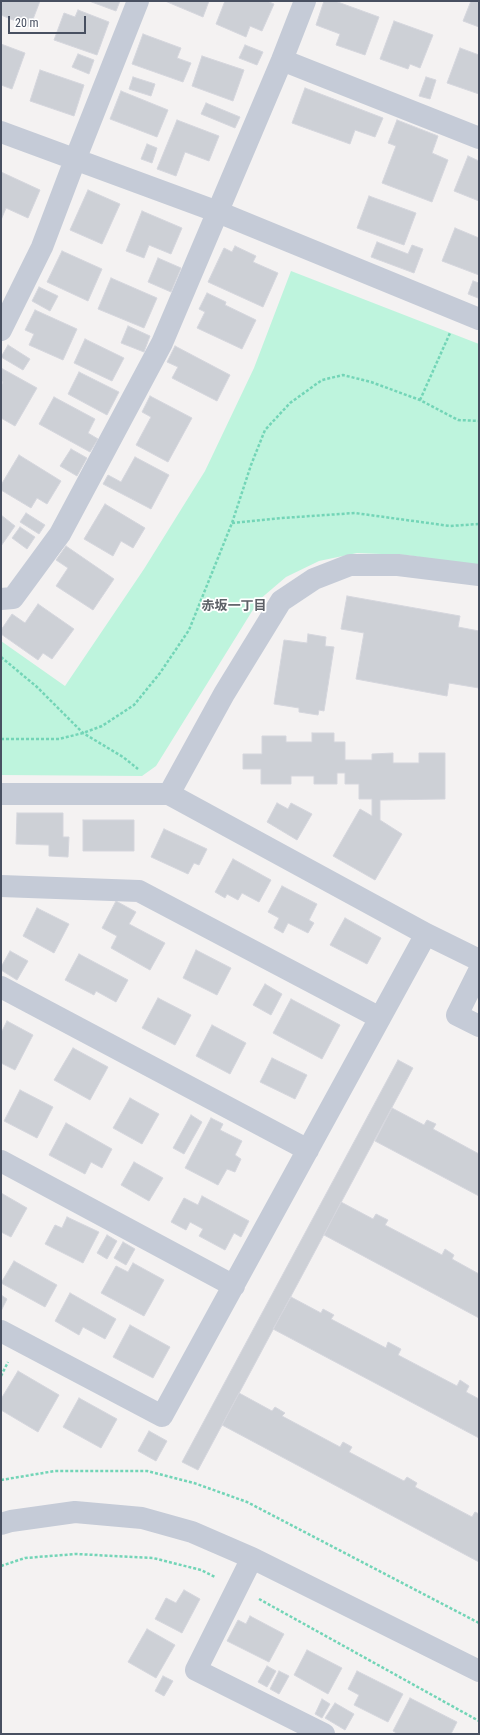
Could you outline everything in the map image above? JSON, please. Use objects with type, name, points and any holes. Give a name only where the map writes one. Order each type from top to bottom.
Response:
[{"type":"street","points":[[1,330],[42,247],[74,160],[138,1]]},
{"type":"street","points":[[1,599],[13,598],[60,534],[162,343],[282,60],[305,1]]},
{"type":"street","points":[[282,60],[479,138]]},
{"type":"street","points":[[1,132],[218,212],[470,315]]},
{"type":"street","points":[[169,794],[224,694],[281,601],[314,580],[350,565],[398,565],[479,575]]},
{"type":"street","points":[[1,794],[169,794],[426,934],[479,960]]},
{"type":"street","points":[[1,886],[139,891],[380,1018]]},
{"type":"street","points":[[1,1331],[162,1416],[426,934]]},
{"type":"street","points":[[479,971],[457,1015],[479,1026]]},
{"type":"street","points":[[1,987],[308,1150]]},
{"type":"street","points":[[1,1161],[234,1286]]},
{"type":"street","points":[[1,1524],[11,1521],[75,1512],[142,1518],[192,1532],[252,1558],[479,1671]]},
{"type":"street","points":[[252,1558],[196,1670],[324,1734]]},
{"type":"path","points":[[420,400],[470,315]]},
{"type":"path","points":[[1,739],[59,739],[83,733],[102,726],[134,705],[160,673],[189,630],[232,523],[251,465],[265,430],[290,403],[322,380],[343,375],[371,382],[420,400],[458,420],[479,421]]},
{"type":"path","points":[[232,523],[354,513],[450,526],[479,524]]},
{"type":"path","points":[[1,657],[37,687],[83,733],[123,757],[140,771]]},
{"type":"path","points":[[1,1480],[55,1471],[147,1471],[194,1484],[247,1502],[479,1623]]},
{"type":"green space","points":[[291,271],[479,344],[479,566],[406,555],[357,553],[319,561],[286,577],[259,600],[156,766],[142,776],[1,775],[1,641],[65,686],[144,569],[205,471],[254,368]]},
{"type":"building","points":[[2,1],[40,1],[30,27],[1,15]]},
{"type":"building","points":[[89,1],[120,1],[116,11]]},
{"type":"building","points":[[165,1],[209,1],[203,17]]},
{"type":"building","points":[[225,1],[267,1],[274,4],[262,31],[250,26],[246,37],[216,24]]},
{"type":"building","points":[[324,1],[335,1],[379,17],[365,55],[336,45],[340,34],[316,25]]},
{"type":"building","points":[[471,1],[479,1],[479,27],[463,21]]},
{"type":"building","points":[[78,10],[109,22],[97,55],[54,40],[64,13],[75,17]]},
{"type":"building","points":[[394,21],[433,35],[420,68],[410,64],[408,69],[380,59]]},
{"type":"building","points":[[143,34],[181,48],[177,58],[191,63],[183,82],[132,64]]},
{"type":"building","points":[[1,44],[25,53],[12,89],[1,85]]},
{"type":"building","points":[[245,45],[263,52],[257,65],[239,58]]},
{"type":"building","points":[[460,48],[479,55],[479,94],[447,83]]},
{"type":"building","points":[[78,54],[94,60],[89,74],[72,67]]},
{"type":"building","points":[[202,56],[244,70],[233,101],[192,86]]},
{"type":"building","points":[[40,70],[84,85],[74,116],[30,101]]},
{"type":"building","points":[[133,77],[155,84],[151,96],[129,89]]},
{"type":"building","points":[[426,77],[436,80],[430,99],[419,96]]},
{"type":"building","points":[[305,88],[383,118],[375,137],[355,130],[350,144],[292,123]]},
{"type":"building","points":[[121,91],[168,110],[157,137],[110,119]]},
{"type":"building","points":[[206,103],[240,117],[235,128],[201,114]]},
{"type":"building","points":[[177,120],[219,136],[209,161],[185,152],[176,176],[157,169]]},
{"type":"building","points":[[397,120],[438,136],[432,153],[448,160],[432,202],[382,183],[396,146],[388,143]]},
{"type":"building","points":[[147,144],[157,148],[152,163],[141,159]]},
{"type":"building","points":[[468,156],[479,161],[479,201],[454,191]]},
{"type":"building","points":[[1,172],[40,190],[28,218],[6,208],[1,220]]},
{"type":"building","points":[[88,190],[120,204],[102,244],[70,230]]},
{"type":"building","points":[[369,196],[416,213],[404,245],[357,228]]},
{"type":"building","points":[[142,211],[182,228],[171,254],[149,245],[144,258],[126,251]]},
{"type":"building","points":[[455,228],[479,238],[479,275],[442,261]]},
{"type":"building","points":[[377,242],[408,254],[412,245],[423,249],[414,273],[371,257]]},
{"type":"building","points":[[235,246],[256,256],[253,262],[278,273],[263,307],[208,282],[224,248],[232,252]]},
{"type":"building","points":[[62,251],[102,269],[88,301],[47,282]]},
{"type":"building","points":[[158,258],[181,268],[171,292],[148,282]]},
{"type":"building","points":[[111,278],[157,298],[144,328],[98,309]]},
{"type":"building","points":[[473,281],[479,283],[478,298],[468,294]]},
{"type":"building","points":[[39,287],[58,296],[50,311],[32,301]]},
{"type":"building","points":[[207,293],[226,302],[225,305],[256,320],[242,349],[197,328],[205,312],[199,309]]},
{"type":"building","points":[[35,310],[77,329],[63,360],[29,345],[34,334],[25,330]]},
{"type":"building","points":[[128,326],[150,336],[144,352],[121,343]]},
{"type":"building","points":[[85,339],[124,358],[112,381],[74,363]]},
{"type":"building","points":[[8,345],[30,359],[23,370],[1,357]]},
{"type":"building","points":[[175,346],[230,375],[217,401],[172,378],[178,367],[167,362]]},
{"type":"building","points":[[1,368],[37,388],[15,426],[1,418],[1,386],[3,382],[1,381]]},
{"type":"building","points":[[79,372],[119,392],[107,415],[68,394]]},
{"type":"building","points":[[150,396],[192,418],[168,462],[136,445],[151,417],[142,412]]},
{"type":"building","points":[[54,397],[95,419],[88,433],[98,439],[90,452],[39,424]]},
{"type":"building","points":[[71,449],[87,458],[77,476],[60,466]]},
{"type":"building","points":[[19,455],[61,481],[47,504],[37,498],[31,508],[1,490],[1,485]]},
{"type":"building","points":[[135,457],[169,475],[151,509],[103,484],[108,475],[121,482]]},
{"type":"building","points":[[105,504],[145,528],[133,548],[121,541],[113,556],[84,539]]},
{"type":"building","points":[[26,513],[45,525],[39,534],[20,522]]},
{"type":"building","points":[[1,515],[15,526],[1,546]]},
{"type":"building","points":[[20,527],[35,537],[27,549],[12,538]]},
{"type":"building","points":[[66,546],[114,579],[93,610],[56,586],[68,568],[56,560]]},
{"type":"building","points":[[347,596],[460,616],[458,627],[479,631],[479,688],[449,683],[447,696],[356,679],[364,633],[341,629]]},
{"type":"building","points":[[38,604],[74,629],[52,659],[43,653],[38,660],[1,634],[1,630],[12,614],[25,623]]},
{"type":"building","points":[[308,634],[326,637],[325,646],[334,647],[324,711],[319,710],[318,715],[299,712],[299,708],[274,704],[284,640],[307,643]]},
{"type":"building","points":[[312,733],[334,733],[334,742],[345,742],[345,760],[372,760],[372,754],[393,753],[393,763],[419,763],[419,753],[445,753],[445,799],[380,800],[380,820],[402,834],[375,880],[333,856],[360,809],[372,816],[372,799],[359,799],[359,784],[345,784],[345,773],[337,773],[337,784],[314,784],[314,776],[291,776],[291,784],[261,784],[261,769],[243,769],[243,754],[262,754],[262,736],[286,736],[286,742],[312,742]]},
{"type":"building","points":[[277,803],[288,809],[291,803],[312,814],[297,840],[267,822]]},
{"type":"building","points":[[17,813],[63,813],[63,837],[69,837],[68,857],[49,856],[49,845],[16,844]]},
{"type":"building","points":[[83,820],[134,820],[134,851],[83,851]]},
{"type":"building","points":[[164,829],[207,849],[199,865],[194,863],[188,874],[151,857]]},
{"type":"building","points":[[233,859],[271,880],[259,902],[242,893],[238,900],[227,894],[225,898],[215,892]]},
{"type":"building","points":[[282,886],[317,904],[309,920],[314,923],[308,933],[288,923],[283,933],[274,928],[279,918],[268,912]]},
{"type":"building","points":[[116,901],[136,912],[129,924],[165,943],[150,970],[111,948],[117,936],[102,928]]},
{"type":"building","points":[[37,908],[69,924],[54,953],[23,936]]},
{"type":"building","points":[[345,918],[381,938],[367,964],[330,945]]},
{"type":"building","points":[[196,950],[231,968],[217,995],[183,978]]},
{"type":"building","points":[[10,951],[28,961],[17,980],[1,970],[1,967]]},
{"type":"building","points":[[79,954],[128,980],[116,1002],[96,991],[94,995],[65,980]]},
{"type":"building","points":[[265,984],[282,994],[271,1015],[253,1005]]},
{"type":"building","points":[[158,998],[191,1015],[175,1045],[142,1028]]},
{"type":"building","points":[[291,999],[340,1025],[322,1059],[273,1033]]},
{"type":"building","points":[[7,1021],[33,1035],[15,1070],[1,1063],[1,1033]]},
{"type":"building","points":[[212,1025],[246,1043],[230,1074],[196,1056]]},
{"type":"building","points":[[73,1048],[108,1067],[90,1100],[54,1080]]},
{"type":"building","points":[[272,1058],[307,1075],[295,1099],[260,1082]]},
{"type":"building","points":[[398,1060],[413,1068],[198,1470],[182,1462]]},
{"type":"building","points":[[20,1090],[53,1107],[37,1138],[4,1121]]},
{"type":"building","points":[[130,1098],[159,1114],[142,1144],[113,1128]]},
{"type":"building","points":[[392,1108],[424,1125],[427,1120],[436,1124],[433,1129],[479,1154],[479,1196],[375,1141]]},
{"type":"building","points":[[191,1115],[202,1122],[184,1154],[173,1148]]},
{"type":"building","points":[[211,1118],[223,1124],[220,1130],[242,1141],[235,1155],[241,1159],[235,1172],[227,1169],[218,1185],[185,1168]]},
{"type":"building","points":[[66,1123],[112,1149],[102,1168],[91,1162],[85,1174],[49,1155]]},
{"type":"building","points":[[134,1162],[163,1178],[149,1201],[121,1185]]},
{"type":"building","points":[[1,1193],[27,1208],[11,1237],[1,1232]]},
{"type":"building","points":[[202,1196],[249,1221],[241,1237],[234,1233],[225,1250],[199,1236],[203,1229],[190,1222],[186,1230],[171,1222],[184,1198],[198,1205]]},
{"type":"building","points":[[341,1202],[373,1219],[376,1214],[388,1220],[385,1225],[442,1255],[445,1249],[454,1255],[452,1259],[479,1274],[479,1318],[324,1235]]},
{"type":"building","points":[[67,1217],[99,1232],[83,1263],[45,1244],[55,1225],[62,1228]]},
{"type":"building","points":[[107,1235],[117,1241],[107,1259],[97,1253]]},
{"type":"building","points":[[123,1242],[135,1249],[126,1265],[114,1258]]},
{"type":"building","points":[[14,1261],[57,1285],[45,1307],[1,1283]]},
{"type":"building","points":[[133,1263],[164,1280],[144,1316],[101,1293],[116,1266],[128,1272]]},
{"type":"building","points":[[70,1293],[116,1319],[105,1339],[83,1327],[79,1335],[55,1321]]},
{"type":"building","points":[[1,1295],[7,1299],[1,1311]]},
{"type":"building","points":[[291,1297],[321,1313],[323,1309],[334,1315],[331,1319],[386,1348],[388,1342],[401,1349],[398,1355],[457,1386],[460,1380],[469,1386],[466,1392],[479,1399],[479,1438],[273,1329]]},
{"type":"building","points":[[130,1325],[170,1347],[153,1378],[113,1357]]},
{"type":"building","points":[[18,1371],[59,1395],[38,1432],[1,1410],[1,1399]]},
{"type":"building","points":[[239,1393],[272,1411],[275,1407],[285,1413],[282,1416],[340,1447],[343,1442],[352,1447],[349,1452],[404,1481],[407,1477],[417,1483],[415,1487],[472,1517],[475,1512],[479,1514],[479,1562],[222,1425]]},
{"type":"building","points":[[79,1398],[117,1419],[101,1448],[63,1427]]},
{"type":"building","points":[[149,1431],[167,1441],[156,1461],[138,1451]]},
{"type":"building","points":[[184,1590],[200,1599],[182,1633],[155,1619],[166,1598],[176,1603]]},
{"type":"building","points":[[250,1616],[284,1634],[269,1662],[227,1641],[238,1620],[246,1624]]},
{"type":"building","points":[[147,1629],[175,1645],[156,1678],[128,1662]]},
{"type":"building","points":[[307,1650],[342,1668],[328,1694],[294,1675]]},
{"type":"building","points":[[267,1666],[276,1671],[267,1687],[258,1682]]},
{"type":"building","points":[[279,1671],[289,1676],[279,1694],[270,1689]]},
{"type":"building","points":[[357,1671],[403,1694],[388,1722],[354,1705],[359,1695],[348,1689]]},
{"type":"building","points":[[163,1676],[173,1681],[164,1696],[155,1691]]},
{"type":"building","points":[[410,1698],[457,1722],[451,1734],[398,1734],[393,1731]]},
{"type":"building","points":[[322,1699],[330,1704],[322,1718],[315,1714]]},
{"type":"building","points":[[335,1703],[354,1714],[345,1730],[325,1718]]},
{"type":"district","name":"赤坂一丁目","points":[[234,607]]}]
